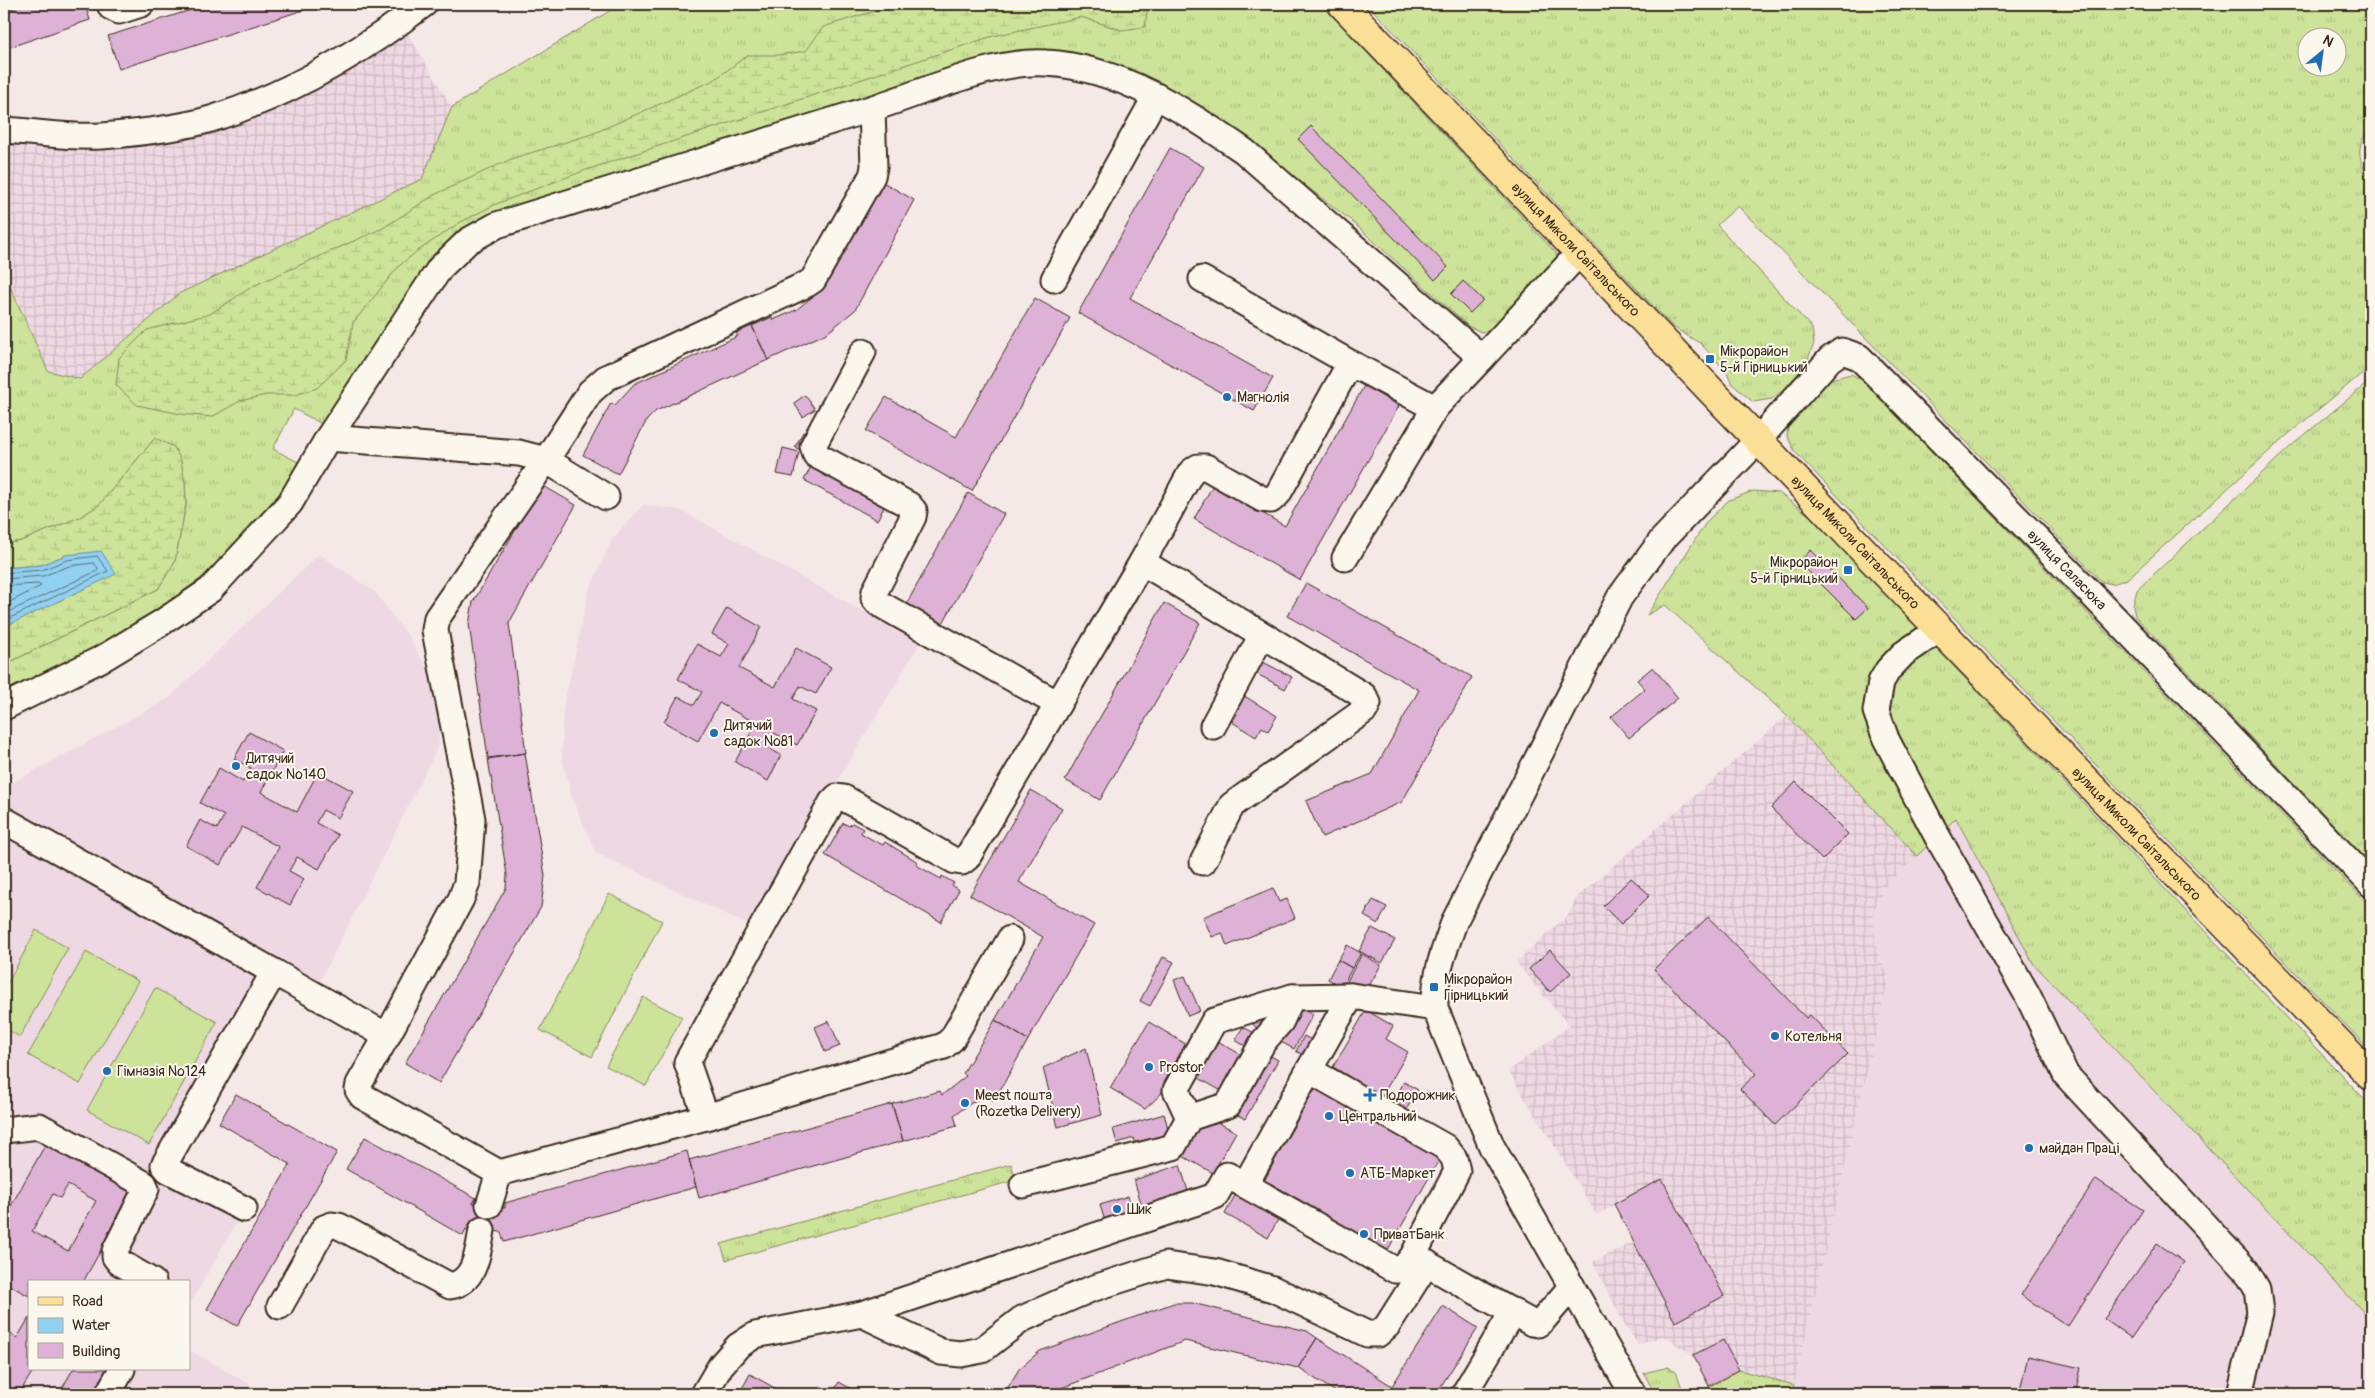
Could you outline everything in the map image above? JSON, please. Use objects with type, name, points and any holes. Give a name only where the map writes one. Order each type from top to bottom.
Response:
[{"type":"main road","name":"вулиця Миколи Світальського","points":[[1342,4],[2371,1076]]},
{"type":"street","points":[[110,4],[111,7],[119,11],[142,4]]},
{"type":"street","points":[[4,130],[100,136],[150,131],[210,119],[283,91],[356,52],[424,4]]},
{"type":"street","points":[[4,707],[105,657],[210,590],[290,503],[328,438],[440,268],[468,241],[497,225],[872,108],[996,67],[1046,62],[1094,72],[1128,83],[1156,96],[1210,128],[1244,152],[1482,358]]},
{"type":"street","points":[[1054,279],[1156,96]]},
{"type":"street","points":[[872,108],[874,168],[872,176],[813,280],[606,378],[590,392],[546,460],[437,618],[435,630],[437,642],[472,819],[467,883],[462,899],[359,1084],[358,1090],[362,1096],[499,1173],[706,1117],[944,1046],[952,1039],[1010,939]]},
{"type":"street","points":[[1345,558],[1435,408],[1580,252]]},
{"type":"street","points":[[1202,279],[1350,363],[1435,408]]},
{"type":"street","name":"вулиця Саласюка","points":[[1759,439],[1830,359],[1842,351],[1859,357],[2106,609],[2371,884]]},
{"type":"street","points":[[863,352],[813,446],[816,455],[909,506],[914,511],[913,518],[875,591],[874,598],[878,603],[1058,704]]},
{"type":"street","points":[[706,1117],[687,1062],[832,802],[837,797],[844,798],[955,861],[962,862],[967,858],[1142,562],[1191,472],[1198,467],[1206,467],[1262,499],[1271,500],[1278,494],[1350,363]]},
{"type":"street","points":[[328,438],[519,453],[546,460],[606,497]]},
{"type":"street","points":[[1634,1394],[1492,1147],[1435,1008],[1434,987],[1439,962],[1455,920],[1620,597],[1662,540],[1759,439]]},
{"type":"street","points":[[1142,562],[1364,696],[1368,703],[1365,710],[1232,805],[1203,862]]},
{"type":"street","points":[[1940,628],[1903,654],[1888,670],[1881,682],[1876,711],[1886,739],[1937,836],[2028,996],[2066,1075],[2246,1270],[2258,1289],[2260,1312],[2240,1394]]},
{"type":"street","points":[[1213,726],[1262,635]]},
{"type":"street","points":[[4,820],[387,1036]]},
{"type":"street","points":[[244,1209],[168,1170],[164,1165],[274,972]]},
{"type":"street","points":[[1189,1118],[1176,1090],[1214,1021],[1292,997],[1351,996],[1435,1008]]},
{"type":"street","points":[[1245,1185],[1351,996]]},
{"type":"street","points":[[1023,1185],[1173,1147],[1189,1118],[1228,1105],[1263,1042],[1282,1021],[1292,997]]},
{"type":"street","points":[[862,1314],[942,1352],[961,1354],[982,1350],[1022,1319],[1049,1307],[1091,1289],[1166,1265],[1215,1272],[1273,1288],[1367,1334],[1378,1334],[1388,1326],[1420,1260],[1457,1171],[1454,1158],[1445,1147],[1309,1070]]},
{"type":"street","points":[[4,1130],[39,1126],[144,1184],[146,1188],[115,1250],[115,1257],[119,1262],[150,1280]]},
{"type":"street","points":[[489,1206],[499,1173]]},
{"type":"street","points":[[704,1394],[721,1365],[738,1346],[755,1335],[862,1314],[1215,1196],[1227,1175],[1395,1270],[1402,1270],[1420,1260]]},
{"type":"street","points":[[280,1306],[324,1228],[332,1225],[338,1226],[450,1286],[463,1281],[476,1265],[482,1230]]},
{"type":"street","points":[[1420,1260],[1538,1324],[1544,1320],[1572,1286]]},
{"type":"street","points":[[1464,1394],[1513,1311]]},
{"type":"street","points":[[108,1394],[121,1370]]},
{"type":"shaded area","points":[[400,21],[452,107],[423,179],[391,197],[180,293],[80,379],[48,371],[4,273],[4,130],[211,119]]},
{"type":"shaded area","name":"Дитячий садок №81","points":[[643,505],[681,510],[920,643],[751,926],[596,853],[572,799],[562,757],[563,709],[589,590],[613,538]]},
{"type":"shaded area","name":"Дитячий садок №140","points":[[319,554],[375,592],[411,640],[433,679],[437,704],[439,745],[319,983],[4,811],[4,787],[168,699]]},
{"type":"shaded area","points":[[1787,716],[1917,856],[1885,886],[1874,910],[1875,945],[1889,978],[1794,1385],[1739,1370],[1723,1340],[1693,1355],[1663,1336],[1638,1345],[1621,1318],[1593,1262],[1633,1242],[1614,1205],[1597,1215],[1508,1071],[1569,1026],[1516,962],[1568,915],[1577,897]]},
{"type":"shaded area","name":"майдан Праці","points":[[1956,818],[2033,963],[2371,1320],[2371,1394],[1792,1394],[1889,978],[1875,945],[1874,910],[1885,886]]},
{"type":"shaded area","name":"Гімназія №124","points":[[4,827],[265,974],[155,1169],[240,1216],[190,1304],[190,1280],[28,1280],[28,1370],[190,1370],[190,1351],[267,1394],[4,1394]]},
{"type":"green space","points":[[621,4],[1321,4],[1556,253],[1557,259],[1493,331],[1481,332],[1468,326],[1349,219],[1217,118],[1178,94],[1137,75],[1044,52],[492,216],[322,424],[294,409],[273,449],[300,463],[282,499],[212,570],[122,636],[4,697],[4,665],[158,589],[175,561],[186,504],[185,482],[155,438],[99,505],[83,516],[21,541],[4,544],[4,273],[48,371],[80,379],[180,293],[422,179],[452,107]]},
{"type":"green space","points":[[897,4],[1148,5],[1145,27],[1121,30],[1081,17],[993,36],[586,170],[496,204],[459,223],[416,252],[398,267],[353,323],[346,360],[317,388],[295,395],[266,395],[240,401],[212,417],[181,414],[137,405],[116,385],[119,358],[147,330],[210,314],[253,286],[383,228],[434,195],[511,159],[592,134],[714,80],[748,55],[778,55],[806,51],[823,27]]},
{"type":"green space","points":[[1367,4],[2371,4],[2371,128],[2362,141],[2360,153],[2366,172],[2371,178],[2371,366],[2285,437],[2127,579],[2113,584],[2102,582],[1738,206],[1717,225],[1812,328],[1814,344],[1805,366],[1784,389],[1772,399],[1753,402],[1732,384],[1727,372],[1701,344],[1673,327]]},
{"type":"green space","points":[[1851,374],[1864,381],[2371,907],[2371,1051],[1795,452],[1787,436],[1788,424],[1831,379]]},
{"type":"green space","points":[[2371,380],[2371,864],[2135,616],[2133,605],[2137,590],[2291,446]]},
{"type":"green space","points":[[155,438],[174,447],[181,461],[185,482],[186,504],[175,561],[158,589],[4,665],[4,627],[16,620],[66,555],[41,565],[4,568],[4,544],[21,541],[82,516],[99,505]]},
{"type":"green space","points":[[1753,491],[1779,493],[1813,518],[2371,1106],[2371,1320],[2033,963],[1956,818],[1917,856],[1787,716],[1665,605],[1647,615],[1707,521],[1729,500]]},
{"type":"green space","points":[[609,894],[662,921],[592,1057],[540,1030]]},
{"type":"green space","points":[[36,930],[68,948],[20,1037],[4,1028],[4,990]]},
{"type":"green space","points":[[86,952],[138,981],[80,1084],[28,1055]]},
{"type":"green space","points":[[155,988],[217,1022],[149,1145],[87,1110]]},
{"type":"green space","points":[[643,997],[682,1017],[646,1086],[606,1066]]},
{"type":"green space","points":[[1011,1164],[1016,1180],[726,1260],[721,1244]]},
{"type":"green space","points":[[1668,1367],[1676,1371],[1684,1394],[1655,1394],[1644,1373]]},
{"type":"green space","points":[[1739,1370],[1794,1385],[1792,1394],[1706,1394],[1709,1386]]},
{"type":"water","points":[[101,551],[116,574],[4,627],[4,568],[41,565],[66,555]]},
{"type":"building","points":[[26,4],[85,4],[90,20],[4,49],[4,11]]},
{"type":"building","points":[[210,4],[311,4],[313,7],[119,69],[108,36]]},
{"type":"building","points":[[1311,126],[1448,267],[1435,280],[1298,139]]},
{"type":"building","points":[[1170,148],[1204,167],[1130,298],[1273,378],[1254,411],[1078,313]]},
{"type":"building","points":[[881,181],[914,200],[855,310],[827,333],[768,360],[752,326],[772,317],[773,320],[796,310],[817,293]]},
{"type":"building","points":[[1463,281],[1483,300],[1470,313],[1451,294]]},
{"type":"building","points":[[1035,298],[1070,318],[972,491],[866,431],[886,397],[956,437]]},
{"type":"building","points":[[752,326],[768,360],[656,411],[647,420],[618,474],[583,455],[611,403],[615,405],[634,384],[738,336],[736,333]]},
{"type":"building","points":[[1364,386],[1399,406],[1300,580],[1194,519],[1213,485],[1285,526]]},
{"type":"building","points":[[805,395],[815,409],[803,417],[794,403]]},
{"type":"building","points":[[803,432],[812,436],[803,452],[795,447]]},
{"type":"building","points":[[783,448],[799,452],[793,477],[777,474]]},
{"type":"building","points":[[814,461],[887,502],[877,520],[804,480]]},
{"type":"building","points":[[542,485],[576,505],[509,623],[526,753],[488,758],[469,624],[473,602]]},
{"type":"building","points":[[968,493],[1004,514],[938,632],[902,612]]},
{"type":"building","points":[[1811,550],[1868,608],[1856,619],[1799,562]]},
{"type":"building","points":[[1306,583],[1472,677],[1402,802],[1322,837],[1306,801],[1372,774],[1419,690],[1287,616]]},
{"type":"building","points":[[1164,603],[1200,623],[1100,800],[1065,780]]},
{"type":"building","points":[[727,608],[761,627],[739,668],[775,687],[796,648],[831,667],[816,694],[800,686],[793,699],[816,711],[797,745],[774,733],[766,747],[781,755],[768,781],[735,762],[756,723],[719,703],[698,741],[664,722],[678,696],[694,705],[702,692],[678,679],[697,644],[721,657],[729,644],[712,634]]},
{"type":"building","points":[[1261,661],[1292,677],[1285,689],[1255,673]]},
{"type":"building","points":[[1653,667],[1678,698],[1629,738],[1611,717],[1645,689],[1637,680]]},
{"type":"building","points":[[1241,694],[1277,716],[1268,731],[1262,727],[1256,737],[1232,722],[1237,714],[1231,710]]},
{"type":"building","points":[[249,732],[283,751],[261,792],[297,812],[318,772],[353,791],[338,818],[323,810],[316,823],[338,835],[319,869],[297,857],[289,871],[304,879],[290,905],[257,887],[279,847],[242,827],[220,865],[186,846],[200,820],[217,829],[224,816],[200,803],[219,768],[243,782],[251,768],[234,759]]},
{"type":"building","points":[[525,753],[545,876],[541,907],[439,1083],[405,1063],[506,888],[507,875],[488,759]]},
{"type":"building","points":[[1796,782],[1848,834],[1822,860],[1771,808]]},
{"type":"building","points":[[1031,790],[1062,808],[1019,882],[1094,925],[1028,1040],[995,1020],[1043,937],[970,895]]},
{"type":"building","points":[[843,823],[849,826],[852,823],[863,829],[861,833],[871,839],[883,845],[885,842],[918,862],[916,865],[941,879],[942,876],[954,883],[952,886],[959,890],[941,922],[825,855]]},
{"type":"building","points":[[1631,878],[1650,895],[1621,924],[1603,906]]},
{"type":"building","points":[[1273,888],[1279,902],[1287,899],[1295,918],[1227,946],[1222,933],[1212,937],[1203,917]]},
{"type":"building","points":[[1373,900],[1387,907],[1378,924],[1364,916]]},
{"type":"building","name":"Котельня","points":[[1708,917],[1806,1018],[1810,1015],[1848,1054],[1775,1125],[1740,1089],[1756,1074],[1654,969]]},
{"type":"building","points":[[1372,928],[1395,940],[1382,963],[1359,951]]},
{"type":"building","points":[[1347,945],[1361,953],[1352,968],[1338,960]]},
{"type":"building","points":[[1550,950],[1571,973],[1550,992],[1529,969]]},
{"type":"building","points":[[1362,954],[1381,965],[1365,993],[1346,983]]},
{"type":"building","points":[[1163,957],[1174,962],[1150,1006],[1140,1001]]},
{"type":"building","points":[[1338,960],[1352,968],[1342,987],[1328,979]]},
{"type":"building","points":[[1185,976],[1200,1011],[1188,1016],[1174,980]]},
{"type":"building","points":[[1299,1006],[1313,1014],[1294,1049],[1279,1041]]},
{"type":"building","points":[[1366,1010],[1393,1026],[1386,1039],[1408,1052],[1382,1096],[1333,1067]]},
{"type":"building","points":[[1267,1012],[1274,1022],[1260,1033],[1253,1024]]},
{"type":"building","points":[[995,1020],[1028,1040],[994,1101],[983,1095],[954,1115],[957,1126],[903,1141],[892,1104],[940,1091],[942,1095],[966,1076],[963,1073]]},
{"type":"building","points":[[829,1021],[840,1046],[825,1052],[815,1027]]},
{"type":"building","name":"Prostor","points":[[1149,1022],[1189,1046],[1160,1095],[1145,1109],[1110,1088]]},
{"type":"building","points":[[1243,1027],[1260,1036],[1252,1050],[1235,1040]]},
{"type":"building","points":[[1304,1036],[1321,1045],[1313,1060],[1296,1051]]},
{"type":"building","points":[[1216,1040],[1245,1057],[1225,1093],[1195,1076]]},
{"type":"building","points":[[1086,1048],[1102,1115],[1058,1127],[1043,1068]]},
{"type":"building","points":[[1263,1052],[1278,1060],[1245,1119],[1230,1111]]},
{"type":"building","points":[[1404,1082],[1418,1090],[1406,1110],[1393,1102]]},
{"type":"building","name":"АТБ-Маркет","points":[[1318,1083],[1443,1153],[1385,1255],[1262,1185],[1274,1162],[1267,1158],[1284,1127],[1291,1131]]},
{"type":"building","points":[[236,1094],[337,1152],[237,1326],[207,1309],[290,1164],[219,1123]]},
{"type":"building","points":[[892,1104],[903,1141],[699,1198],[689,1160]]},
{"type":"building","points":[[1164,1114],[1172,1142],[1138,1152],[1134,1138],[1117,1143],[1113,1129]]},
{"type":"building","points":[[1219,1123],[1236,1132],[1213,1173],[1177,1153],[1189,1131]]},
{"type":"building","points":[[52,1133],[139,1182],[84,1280],[28,1280],[28,1295],[4,1282],[4,1218]],"holes":[[[68,1185],[96,1201],[68,1251],[32,1231],[53,1194],[60,1198]]]},
{"type":"building","points":[[365,1137],[476,1198],[473,1203],[505,1208],[505,1203],[687,1151],[696,1187],[504,1242],[501,1232],[466,1229],[463,1236],[346,1169]]},
{"type":"building","points":[[1180,1165],[1191,1201],[1145,1216],[1134,1180]]},
{"type":"building","points":[[1662,1179],[1724,1296],[1675,1322],[1614,1204]]},
{"type":"building","points":[[2096,1179],[2143,1210],[2068,1326],[2021,1295]]},
{"type":"building","points":[[1239,1188],[1282,1212],[1268,1238],[1225,1214]]},
{"type":"building","name":"Шик","points":[[1128,1196],[1133,1213],[1105,1221],[1100,1205]]},
{"type":"building","points":[[2157,1243],[2184,1262],[2131,1338],[2104,1319]]},
{"type":"building","points":[[1174,1303],[1192,1303],[1307,1331],[1317,1338],[1298,1368],[1185,1341],[1056,1390],[1054,1394],[1004,1394],[1019,1369],[1040,1351]]},
{"type":"building","points":[[1443,1306],[1478,1328],[1436,1394],[1339,1394],[1298,1368],[1317,1338],[1392,1386]]},
{"type":"building","points":[[28,1320],[28,1370],[33,1370],[19,1394],[5,1394],[4,1347],[11,1334],[17,1338]]},
{"type":"building","points":[[1723,1340],[1739,1370],[1709,1386],[1693,1355]]},
{"type":"building","points":[[2028,1356],[2081,1368],[2075,1394],[2019,1394]]},
{"type":"building","points":[[72,1370],[116,1370],[102,1394],[59,1394]]},
{"type":"building","points":[[750,1374],[785,1394],[739,1394]]},
{"type":"building","points":[[839,1382],[861,1394],[832,1394]]},
{"type":"building","points":[[385,1387],[397,1394],[382,1394]]},
{"type":"place","name":"Мiкрорайон 5-й Гiрницький","points":[[1710,359]]},
{"type":"place","name":"Магнолія","points":[[1227,397]]},
{"type":"place","name":"Мікрорайон 5-й Гірницький","points":[[1848,570]]},
{"type":"place","name":"Дитячий садок №81","points":[[714,733]]},
{"type":"place","name":"Дитячий садок №140","points":[[236,766]]},
{"type":"place","name":"Мiкрорайон Гiрницький","points":[[1434,987]]},
{"type":"place","name":"Котельня","points":[[1775,1036]]},
{"type":"place","name":"Prostor","points":[[1149,1067]]},
{"type":"place","name":"Гімназія №124","points":[[107,1071]]},
{"type":"place","name":"Подорожник","points":[[1370,1095]]},
{"type":"place","name":"Meest пошта (Rozetka Delivery)","points":[[965,1103]]},
{"type":"place","name":"Центральний","points":[[1329,1116]]},
{"type":"place","name":"майдан Праці","points":[[2029,1148]]},
{"type":"place","name":"АТБ-Маркет","points":[[1350,1173]]},
{"type":"place","name":"Шик","points":[[1117,1209]]},
{"type":"place","name":"ПриватБанк","points":[[1364,1234]]}]
